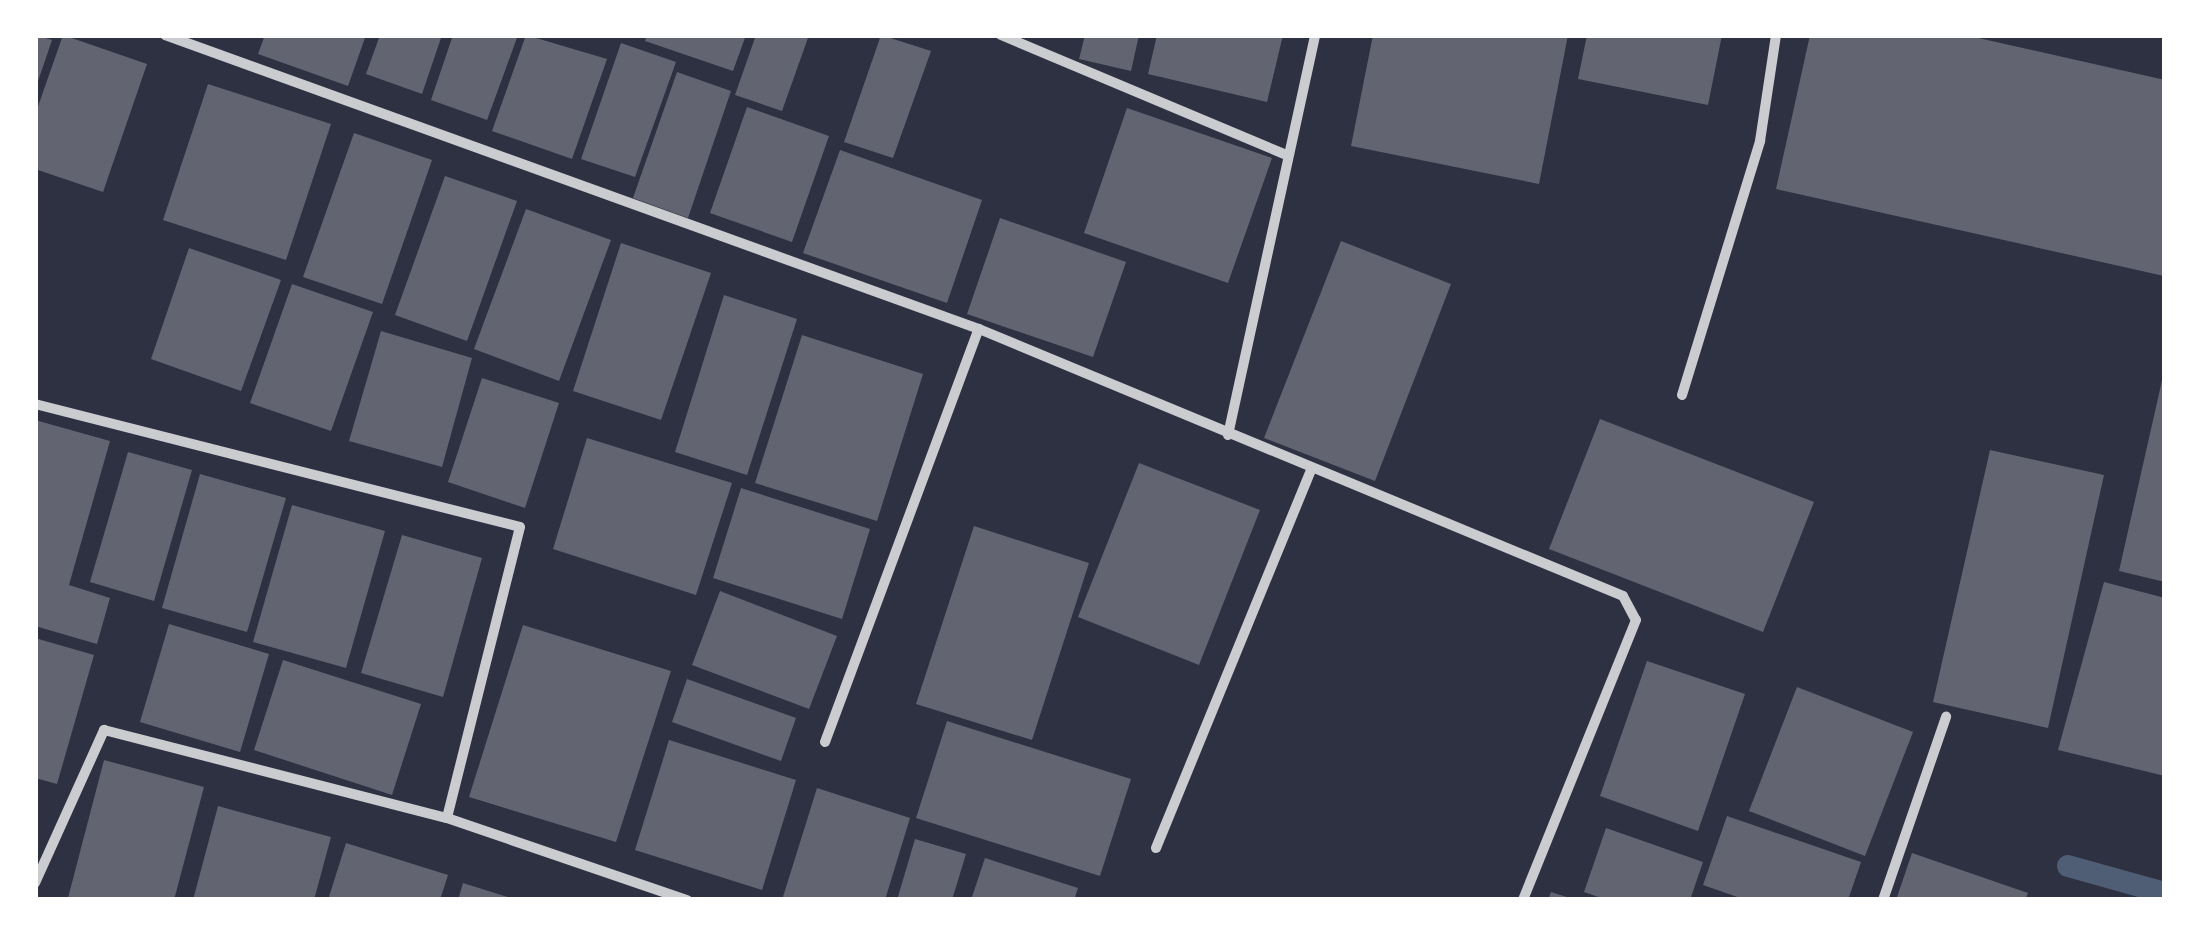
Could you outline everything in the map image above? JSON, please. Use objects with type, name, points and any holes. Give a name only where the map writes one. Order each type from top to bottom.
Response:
[{"type":"street","points":[[165,35],[979,329],[1228,436],[1623,596],[1634,609],[1636,620],[1523,900]]},
{"type":"street","points":[[1001,35],[1288,155]]},
{"type":"street","points":[[1228,436],[1315,35]]},
{"type":"street","points":[[1682,394],[1760,141],[1776,35]]},
{"type":"street","points":[[825,742],[979,329]]},
{"type":"street","points":[[35,404],[520,527],[446,818]]},
{"type":"street","points":[[1156,848],[1311,470]]},
{"type":"street","points":[[1883,900],[1946,717]]},
{"type":"street","points":[[35,883],[104,730],[446,818],[687,900]]},
{"type":"building","points":[[35,35],[52,40],[36,87],[35,87]]},
{"type":"building","points":[[63,35],[147,64],[103,192],[35,169],[35,115]]},
{"type":"building","points":[[265,35],[366,35],[348,86],[258,54]]},
{"type":"building","points":[[380,35],[442,35],[422,94],[366,74]]},
{"type":"building","points":[[453,35],[518,35],[487,120],[431,100]]},
{"type":"building","points":[[526,35],[607,59],[572,159],[492,131]]},
{"type":"building","points":[[647,35],[746,35],[733,71],[645,41]]},
{"type":"building","points":[[756,35],[809,35],[782,111],[735,95]]},
{"type":"building","points":[[881,35],[931,51],[893,158],[844,142]]},
{"type":"building","points":[[1085,35],[1139,35],[1131,71],[1079,59]]},
{"type":"building","points":[[1157,35],[1283,35],[1267,102],[1148,74]]},
{"type":"building","points":[[1373,35],[1568,35],[1539,184],[1351,146]]},
{"type":"building","points":[[1587,35],[1722,35],[1708,105],[1578,79]]},
{"type":"building","points":[[1810,35],[1965,35],[2165,80],[2164,276],[1776,189]]},
{"type":"building","points":[[621,43],[676,62],[635,177],[581,159]]},
{"type":"building","points":[[677,72],[731,91],[688,218],[633,198]]},
{"type":"building","points":[[208,84],[331,124],[286,260],[163,220]]},
{"type":"building","points":[[747,107],[829,136],[792,242],[710,213]]},
{"type":"building","points":[[1127,108],[1272,158],[1228,283],[1084,233]]},
{"type":"building","points":[[354,133],[432,160],[382,304],[303,277]]},
{"type":"building","points":[[840,150],[982,200],[947,303],[803,253]]},
{"type":"building","points":[[445,176],[517,201],[467,341],[395,315]]},
{"type":"building","points":[[526,209],[611,240],[559,381],[474,349]]},
{"type":"building","points":[[1000,218],[1126,262],[1093,357],[967,314]]},
{"type":"building","points":[[1341,241],[1451,284],[1375,481],[1264,438]]},
{"type":"building","points":[[621,243],[711,273],[661,420],[573,391]]},
{"type":"building","points":[[189,248],[281,280],[241,391],[151,359]]},
{"type":"building","points":[[292,284],[373,312],[331,431],[250,403]]},
{"type":"building","points":[[724,295],[797,319],[747,475],[675,452]]},
{"type":"building","points":[[381,331],[472,358],[442,467],[349,441]]},
{"type":"building","points":[[802,335],[923,374],[877,521],[755,483]]},
{"type":"building","points":[[2165,376],[2165,582],[2119,571]]},
{"type":"building","points":[[482,378],[559,403],[525,508],[448,482]]},
{"type":"building","points":[[1600,419],[1814,502],[1763,632],[1549,549]]},
{"type":"building","points":[[35,420],[110,441],[69,585],[110,598],[97,644],[35,626]]},
{"type":"building","points":[[587,438],[732,483],[696,595],[553,549]]},
{"type":"building","points":[[1990,450],[2104,475],[2048,728],[1933,702]]},
{"type":"building","points":[[128,452],[192,470],[154,601],[90,582]]},
{"type":"building","points":[[1139,463],[1260,510],[1199,665],[1078,617]]},
{"type":"building","points":[[200,474],[286,498],[247,632],[162,608]]},
{"type":"building","points":[[741,488],[870,529],[842,619],[713,578]]},
{"type":"building","points":[[292,505],[385,531],[346,668],[253,642]]},
{"type":"building","points":[[974,526],[1089,563],[1032,740],[916,704]]},
{"type":"building","points":[[402,535],[482,558],[443,697],[361,673]]},
{"type":"building","points":[[2104,582],[2165,598],[2165,776],[2058,750]]},
{"type":"building","points":[[720,591],[837,636],[809,709],[692,665]]},
{"type":"building","points":[[169,624],[269,654],[240,752],[140,722]]},
{"type":"building","points":[[523,625],[671,671],[616,842],[469,797]]},
{"type":"building","points":[[35,638],[94,655],[57,784],[35,778]]},
{"type":"building","points":[[283,660],[421,704],[392,795],[254,750]]},
{"type":"building","points":[[1647,661],[1745,694],[1698,831],[1600,796]]},
{"type":"building","points":[[687,679],[796,718],[781,761],[672,722]]},
{"type":"building","points":[[1797,687],[1913,732],[1865,856],[1749,811]]},
{"type":"building","points":[[947,721],[1131,779],[1100,876],[916,818]]},
{"type":"building","points":[[669,740],[796,780],[762,890],[635,850]]},
{"type":"building","points":[[104,760],[204,787],[174,900],[68,898]]},
{"type":"building","points":[[817,788],[910,818],[885,900],[782,900]]},
{"type":"building","points":[[218,806],[331,837],[314,900],[193,900]]},
{"type":"building","points":[[1727,816],[1861,862],[1848,900],[1746,900],[1703,885]]},
{"type":"building","points":[[1606,828],[1703,862],[1690,900],[1607,900],[1584,892]]},
{"type":"building","points":[[915,839],[966,854],[952,900],[897,900]]},
{"type":"building","points":[[346,843],[448,875],[440,900],[328,900]]},
{"type":"building","points":[[1912,853],[2028,893],[2025,900],[1896,900]]},
{"type":"building","points":[[985,858],[1078,888],[1074,900],[971,900]]},
{"type":"building","points":[[463,883],[514,899],[514,900],[458,900]]},
{"type":"building","points":[[1551,892],[1573,899],[1573,900],[1548,900]]},
{"type":"waterway","points":[[2068,866],[2165,893]]}]
